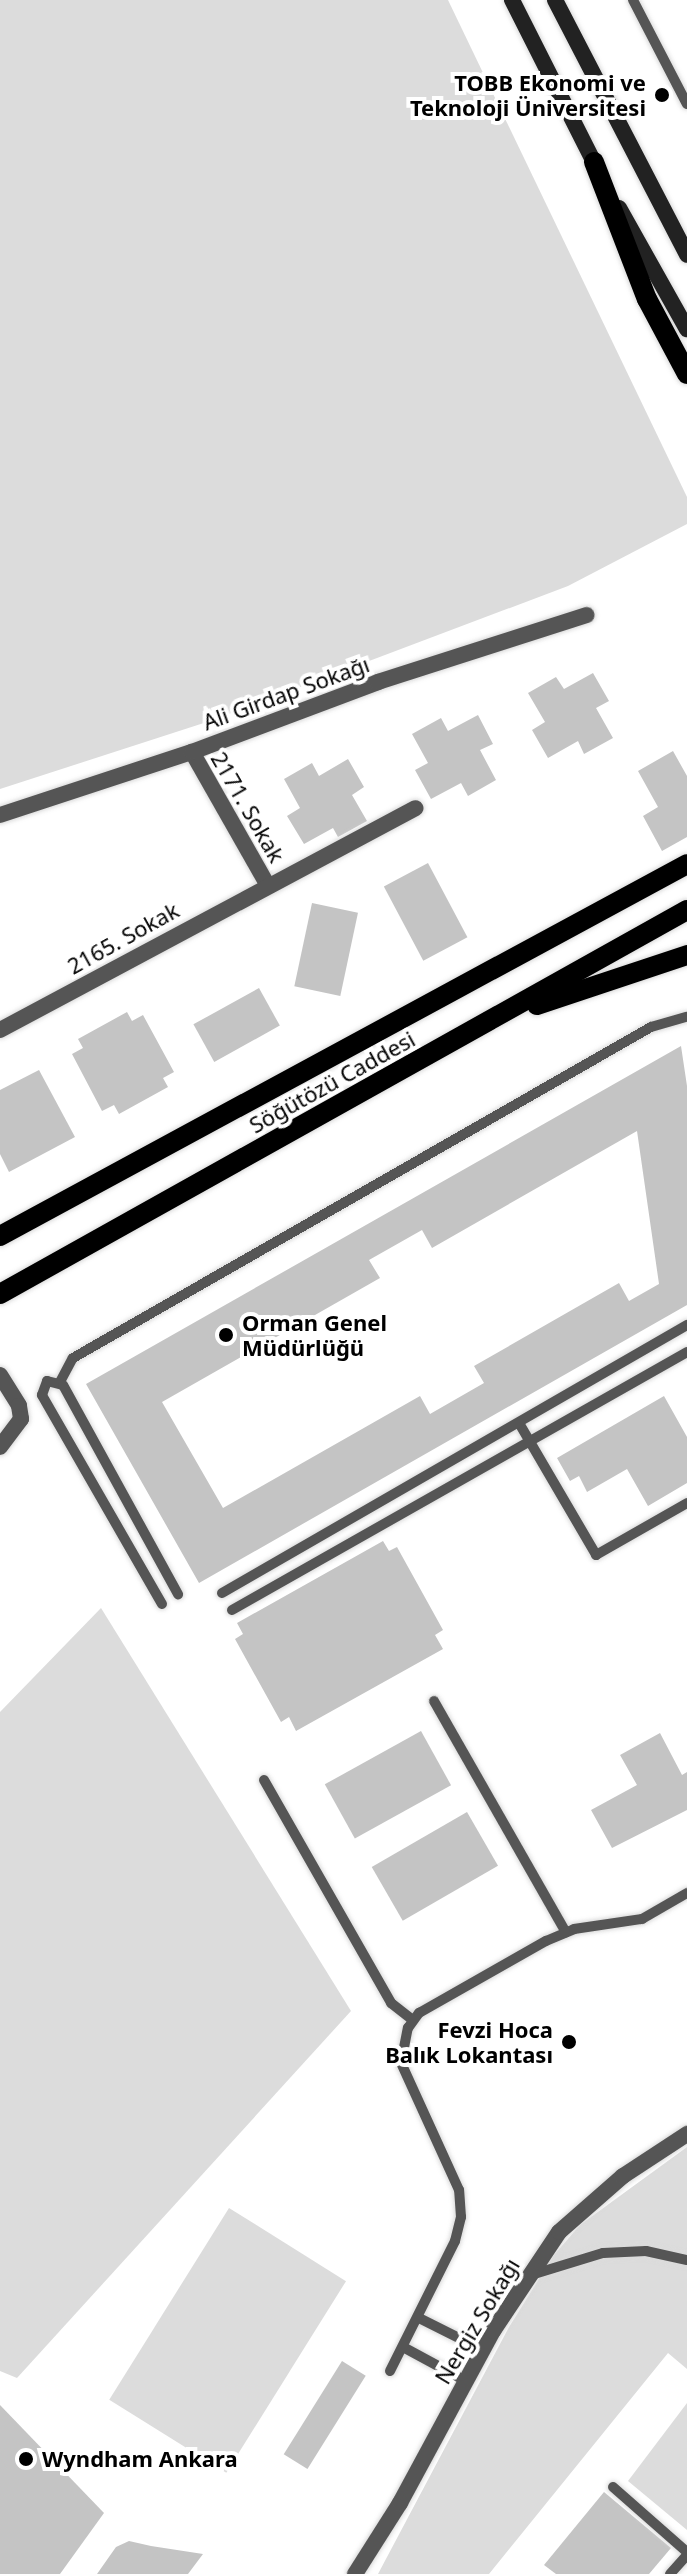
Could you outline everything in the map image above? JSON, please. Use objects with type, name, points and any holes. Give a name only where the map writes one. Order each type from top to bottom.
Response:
[{"type":"main road","points":[[512,0],[594,162],[687,329]]},
{"type":"main road","points":[[555,0],[687,255]]},
{"type":"main road","points":[[594,162],[647,299],[687,374]]},
{"type":"main road","name":"Söğütözü Caddesi","points":[[0,1236],[687,864]]},
{"type":"main road","name":"Söğütözü Caddesi","points":[[0,1294],[687,910]]},
{"type":"main road","points":[[492,1021],[687,955]]},
{"type":"street","name":"Ali Girdap Sokağı","points":[[0,815],[192,752],[378,682],[587,615]]},
{"type":"street","name":"2171. Sokak","points":[[192,752],[267,884]]},
{"type":"street","name":"2165. Sokak","points":[[0,1030],[267,884],[415,808]]},
{"type":"street","points":[[0,1375],[19,1406],[21,1419],[17,1431],[0,1447]]},
{"type":"street","name":"Nergiz Sokağı","points":[[355,2574],[483,2350],[559,2232],[623,2176],[687,2134]]},
{"type":"lane","points":[[633,0],[687,104]]},
{"type":"lane","points":[[60,1382],[73,1358],[651,1027],[687,1017]]},
{"type":"lane","points":[[222,1593],[687,1325]]},
{"type":"lane","points":[[232,1610],[687,1352]]},
{"type":"lane","points":[[60,1382],[47,1381],[42,1395],[162,1604]]},
{"type":"lane","points":[[60,1382],[178,1594]]},
{"type":"lane","points":[[519,1423],[596,1555],[687,1503]]},
{"type":"lane","points":[[434,1701],[566,1932]]},
{"type":"lane","points":[[264,1780],[391,2003],[413,2020]]},
{"type":"lane","points":[[390,2371],[419,2318],[461,2217],[459,2190],[401,2063],[404,2037],[413,2020],[566,1932],[642,1919],[687,1893]]},
{"type":"lane","points":[[529,2275],[603,2253],[646,2251],[687,2260]]},
{"type":"lane","points":[[419,2318],[483,2350]]},
{"type":"lane","points":[[403,2347],[466,2381]]},
{"type":"lane","points":[[613,2487],[687,2554],[670,2574]]},
{"type":"shaded area","points":[[0,0],[448,0],[687,497],[687,524],[568,586],[210,721],[0,789]]},
{"type":"shaded area","points":[[101,1608],[351,2011],[17,2378],[0,2371],[0,1712]]},
{"type":"shaded area","points":[[687,2147],[687,2369],[668,2353],[489,2574],[378,2574],[509,2327],[554,2255],[580,2225]]},
{"type":"shaded area","points":[[229,2208],[346,2281],[226,2473],[109,2400]]},
{"type":"shaded area","points":[[687,2403],[687,2530],[628,2481]]},
{"type":"building","points":[[593,673],[609,701],[596,708],[613,738],[584,754],[578,741],[548,758],[532,730],[545,722],[528,693],[556,677],[564,689]]},
{"type":"building","points":[[478,715],[493,744],[480,750],[496,780],[468,796],[461,783],[431,799],[415,770],[428,763],[412,734],[441,718],[448,731]]},
{"type":"building","points":[[673,751],[687,776],[687,837],[662,851],[643,816],[658,807],[638,771]]},
{"type":"building","points":[[348,759],[364,787],[352,795],[367,821],[338,837],[333,828],[304,844],[287,816],[300,808],[284,779],[312,763],[319,776]]},
{"type":"building","points":[[428,863],[467,937],[423,961],[384,886]]},
{"type":"building","points":[[312,903],[358,913],[340,996],[294,986]]},
{"type":"building","points":[[259,988],[280,1026],[214,1062],[193,1024]]},
{"type":"building","points":[[127,1012],[132,1021],[143,1015],[174,1072],[163,1078],[168,1087],[119,1114],[114,1105],[102,1111],[72,1054],[83,1048],[78,1039]]},
{"type":"building","name":"Orman Genel Müdürlüğü","points":[[681,1046],[687,1086],[687,1305],[199,1583],[86,1384]],"holes":[[[637,1131],[659,1284],[629,1301],[619,1283],[474,1366],[484,1383],[430,1414],[420,1396],[223,1508],[162,1402],[380,1278],[369,1260],[422,1230],[432,1248]]]},
{"type":"building","points":[[39,1070],[75,1137],[9,1172],[0,1154],[0,1090]]},
{"type":"building","points":[[664,1396],[687,1437],[687,1483],[648,1506],[627,1469],[587,1492],[579,1476],[570,1481],[557,1458]]},
{"type":"building","points":[[383,1541],[389,1551],[397,1547],[443,1630],[435,1635],[443,1649],[296,1731],[289,1717],[281,1722],[235,1639],[243,1634],[237,1623]]},
{"type":"building","points":[[421,1731],[451,1785],[355,1839],[325,1784]]},
{"type":"building","points":[[660,1733],[682,1775],[687,1772],[687,1810],[612,1848],[591,1810],[637,1785],[620,1755]]},
{"type":"building","points":[[467,1812],[498,1866],[403,1921],[372,1867]]},
{"type":"building","points":[[342,2361],[366,2376],[307,2469],[284,2454]]},
{"type":"building","name":"Wyndham Ankara","points":[[0,2405],[104,2513],[60,2574],[0,2574]]},
{"type":"building","points":[[604,2492],[671,2548],[649,2574],[556,2574],[544,2565]]},
{"type":"building","points":[[129,2541],[203,2554],[188,2574],[97,2574],[116,2547]]},
{"type":"place","name":"TOBB Ekonomi ve Teknoloji Üniversitesi","points":[[662,95]]},
{"type":"place","name":"Orman Genel Müdürlüğü","points":[[226,1335]]},
{"type":"place","name":"Fevzi Hoca Balık Lokantası","points":[[569,2042]]},
{"type":"place","name":"Wyndham Ankara","points":[[26,2459]]}]
